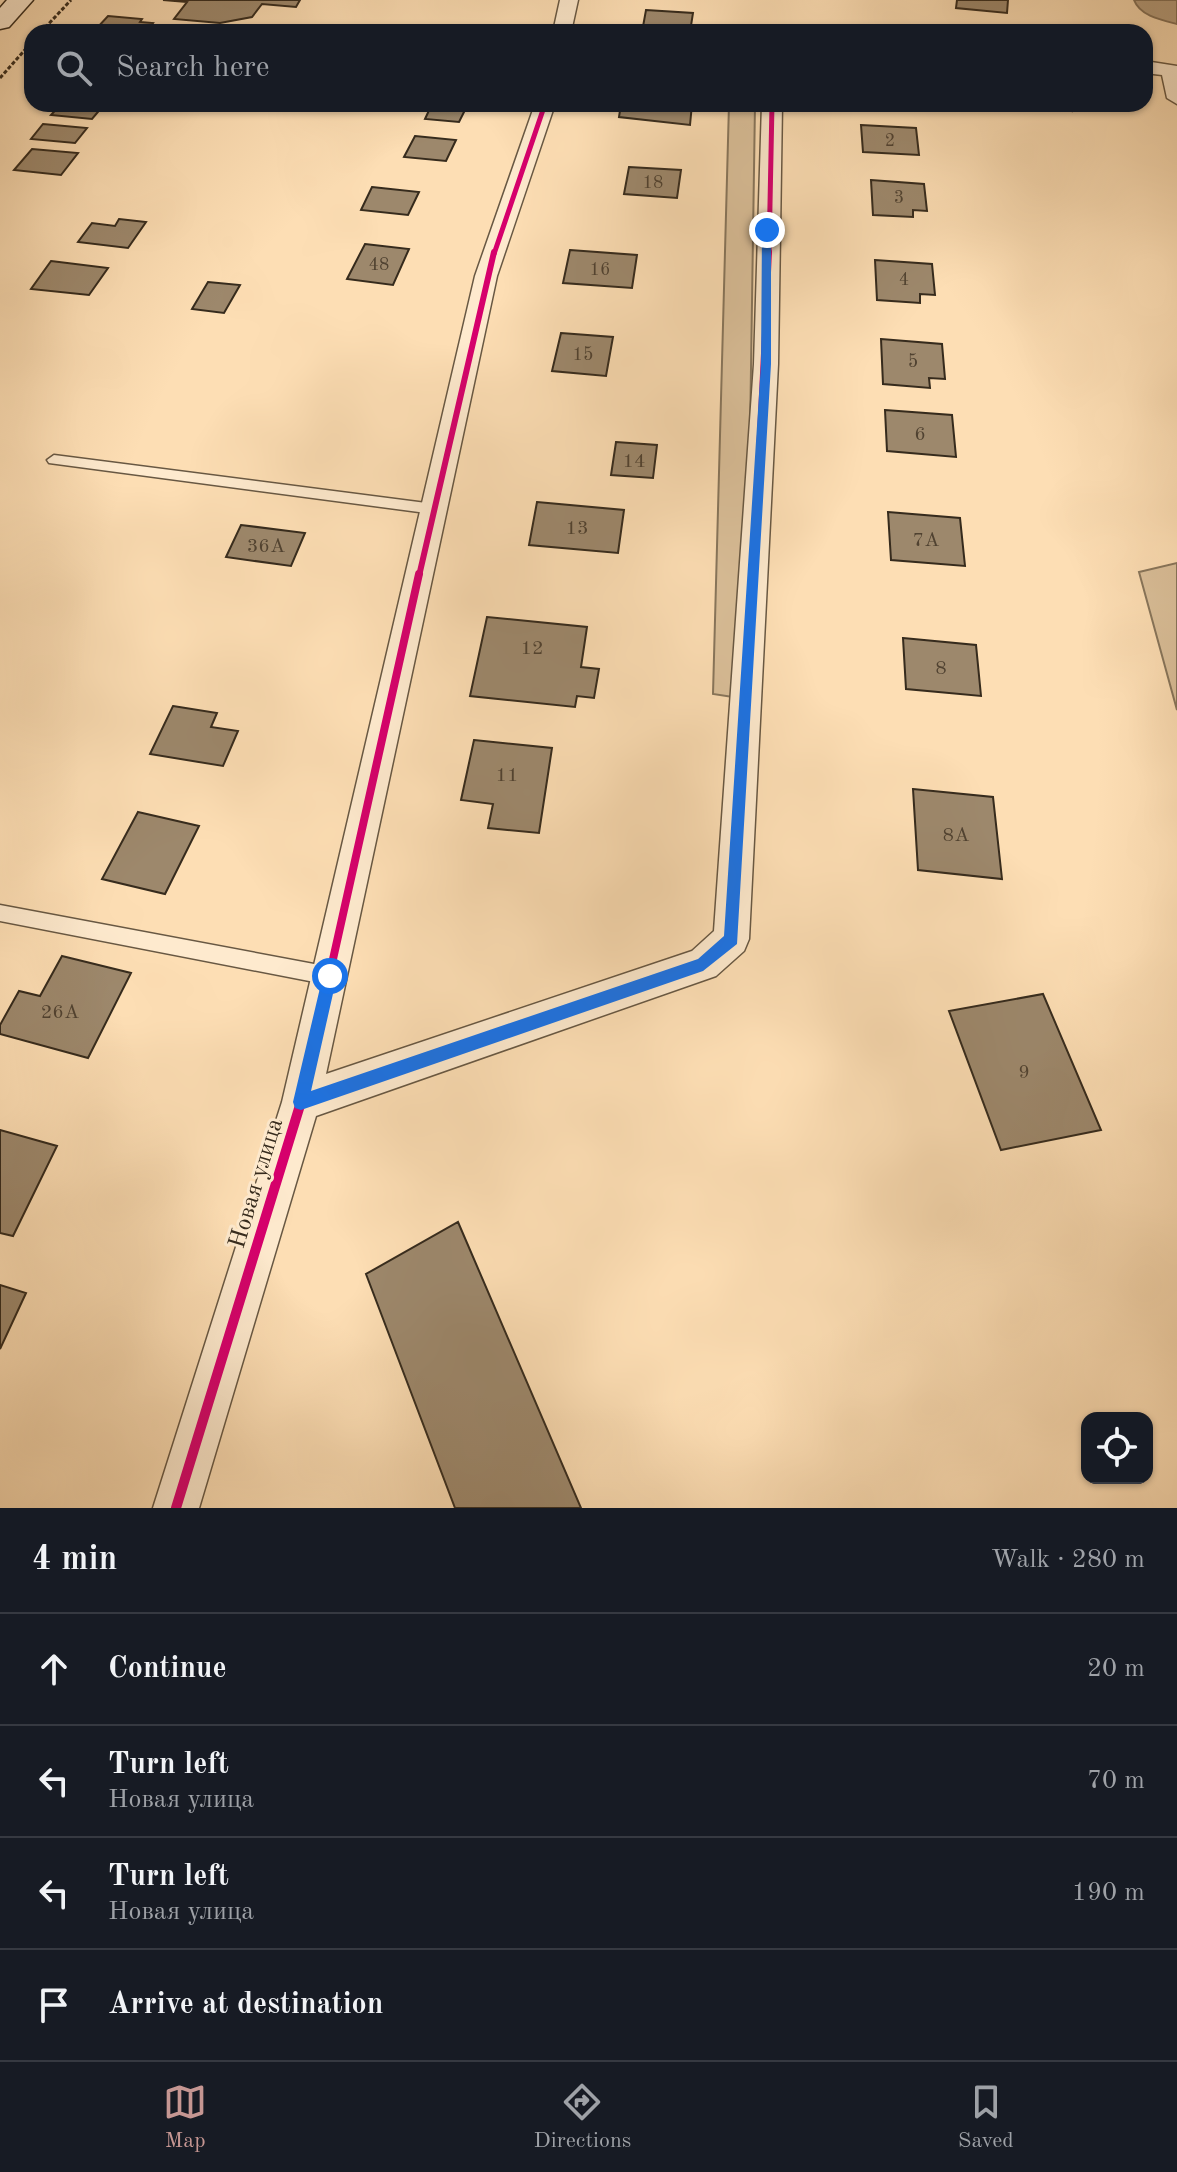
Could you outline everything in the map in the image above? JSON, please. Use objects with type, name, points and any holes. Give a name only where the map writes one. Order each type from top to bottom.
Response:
[{"type":"main road","points":[[1,21],[21,0]]},
{"type":"street","points":[[564,24],[569,0]]},
{"type":"street","points":[[1153,68],[1171,70],[1177,98]]},
{"type":"street","points":[[301,1102],[486,276],[542,112]]},
{"type":"street","name":"Новая улица","points":[[176,1508],[301,1102],[703,964],[731,939],[766,364],[772,112]]},
{"type":"lane","points":[[54,460],[434,509]]},
{"type":"lane","points":[[0,913],[330,976]]},
{"type":"path","points":[[48,24],[71,0]]},
{"type":"path","points":[[0,78],[24,51]]},
{"type":"shaded area","points":[[1134,0],[1177,0],[1177,24],[1146,14]]},
{"type":"shaded area","points":[[729,112],[755,112],[746,699],[713,694]]},
{"type":"shaded area","points":[[1177,563],[1177,710],[1139,572]]},
{"type":"building","points":[[163,0],[300,0],[296,7],[262,4],[252,17],[220,23],[174,19],[187,2]]},
{"type":"building","points":[[957,0],[1008,0],[1007,13],[956,8]]},
{"type":"building","points":[[646,10],[693,13],[691,24],[643,24]]},
{"type":"building","points":[[108,16],[153,23],[152,24],[101,24]]},
{"type":"building","points":[[54,112],[98,112],[92,119],[51,115]]},
{"type":"building","points":[[428,112],[464,112],[459,122],[425,119]]},
{"type":"building","points":[[620,112],[691,112],[690,125],[619,117]]},
{"type":"building","points":[[43,124],[87,128],[75,143],[31,139]]},
{"type":"building","points":[[861,125],[916,128],[919,155],[863,152]]},
{"type":"building","points":[[415,136],[456,140],[446,161],[404,157]]},
{"type":"building","points":[[32,149],[78,153],[61,175],[14,170]]},
{"type":"building","points":[[629,167],[681,170],[677,198],[624,194]]},
{"type":"building","points":[[871,180],[924,184],[927,211],[913,210],[913,217],[873,215]]},
{"type":"building","points":[[372,187],[419,192],[408,215],[361,210]]},
{"type":"building","points":[[119,219],[146,222],[128,248],[78,242],[92,223],[115,226]]},
{"type":"building","points":[[365,244],[409,249],[393,285],[347,279]]},
{"type":"building","points":[[570,250],[637,255],[632,288],[563,283]]},
{"type":"building","points":[[875,260],[932,264],[935,295],[920,294],[920,303],[877,300]]},
{"type":"building","points":[[51,261],[108,268],[89,295],[31,289]]},
{"type":"building","points":[[208,282],[240,285],[224,313],[192,309]]},
{"type":"building","points":[[561,333],[613,337],[606,376],[552,371]]},
{"type":"building","points":[[881,339],[942,344],[945,379],[929,378],[930,388],[883,384]]},
{"type":"building","points":[[885,410],[952,415],[956,457],[887,451]]},
{"type":"building","points":[[616,442],[657,445],[653,478],[611,475]]},
{"type":"building","points":[[537,502],[624,510],[618,553],[529,545]]},
{"type":"building","points":[[888,512],[960,518],[965,566],[891,560]]},
{"type":"building","points":[[241,525],[305,533],[291,566],[226,557]]},
{"type":"building","points":[[487,617],[587,627],[581,667],[599,669],[594,698],[577,696],[575,707],[470,696]]},
{"type":"building","points":[[903,638],[976,645],[981,696],[906,689]]},
{"type":"building","points":[[173,706],[217,713],[211,727],[238,731],[223,766],[150,754]]},
{"type":"building","points":[[474,740],[552,748],[539,833],[488,828],[493,804],[461,800]]},
{"type":"building","points":[[913,789],[993,797],[1002,879],[918,870]]},
{"type":"building","points":[[138,812],[199,826],[165,894],[102,879]]},
{"type":"building","points":[[62,956],[131,973],[88,1058],[0,1034],[0,1025],[19,991],[40,996]]},
{"type":"building","points":[[1043,994],[1101,1130],[1001,1150],[949,1011]]},
{"type":"building","points":[[0,1130],[57,1146],[13,1236],[0,1233]]},
{"type":"building","points":[[458,1222],[581,1508],[455,1508],[366,1274]]},
{"type":"building","points":[[0,1285],[26,1293],[0,1349]]},
{"type":"cycle path","points":[[301,1102],[486,276],[542,112]]},
{"type":"cycle path","points":[[176,1508],[301,1102],[703,964],[731,939],[766,364],[772,112]]},
{"type":"route","points":[[330,976],[301,1102],[703,964],[731,939],[766,364],[767,230]]}]
